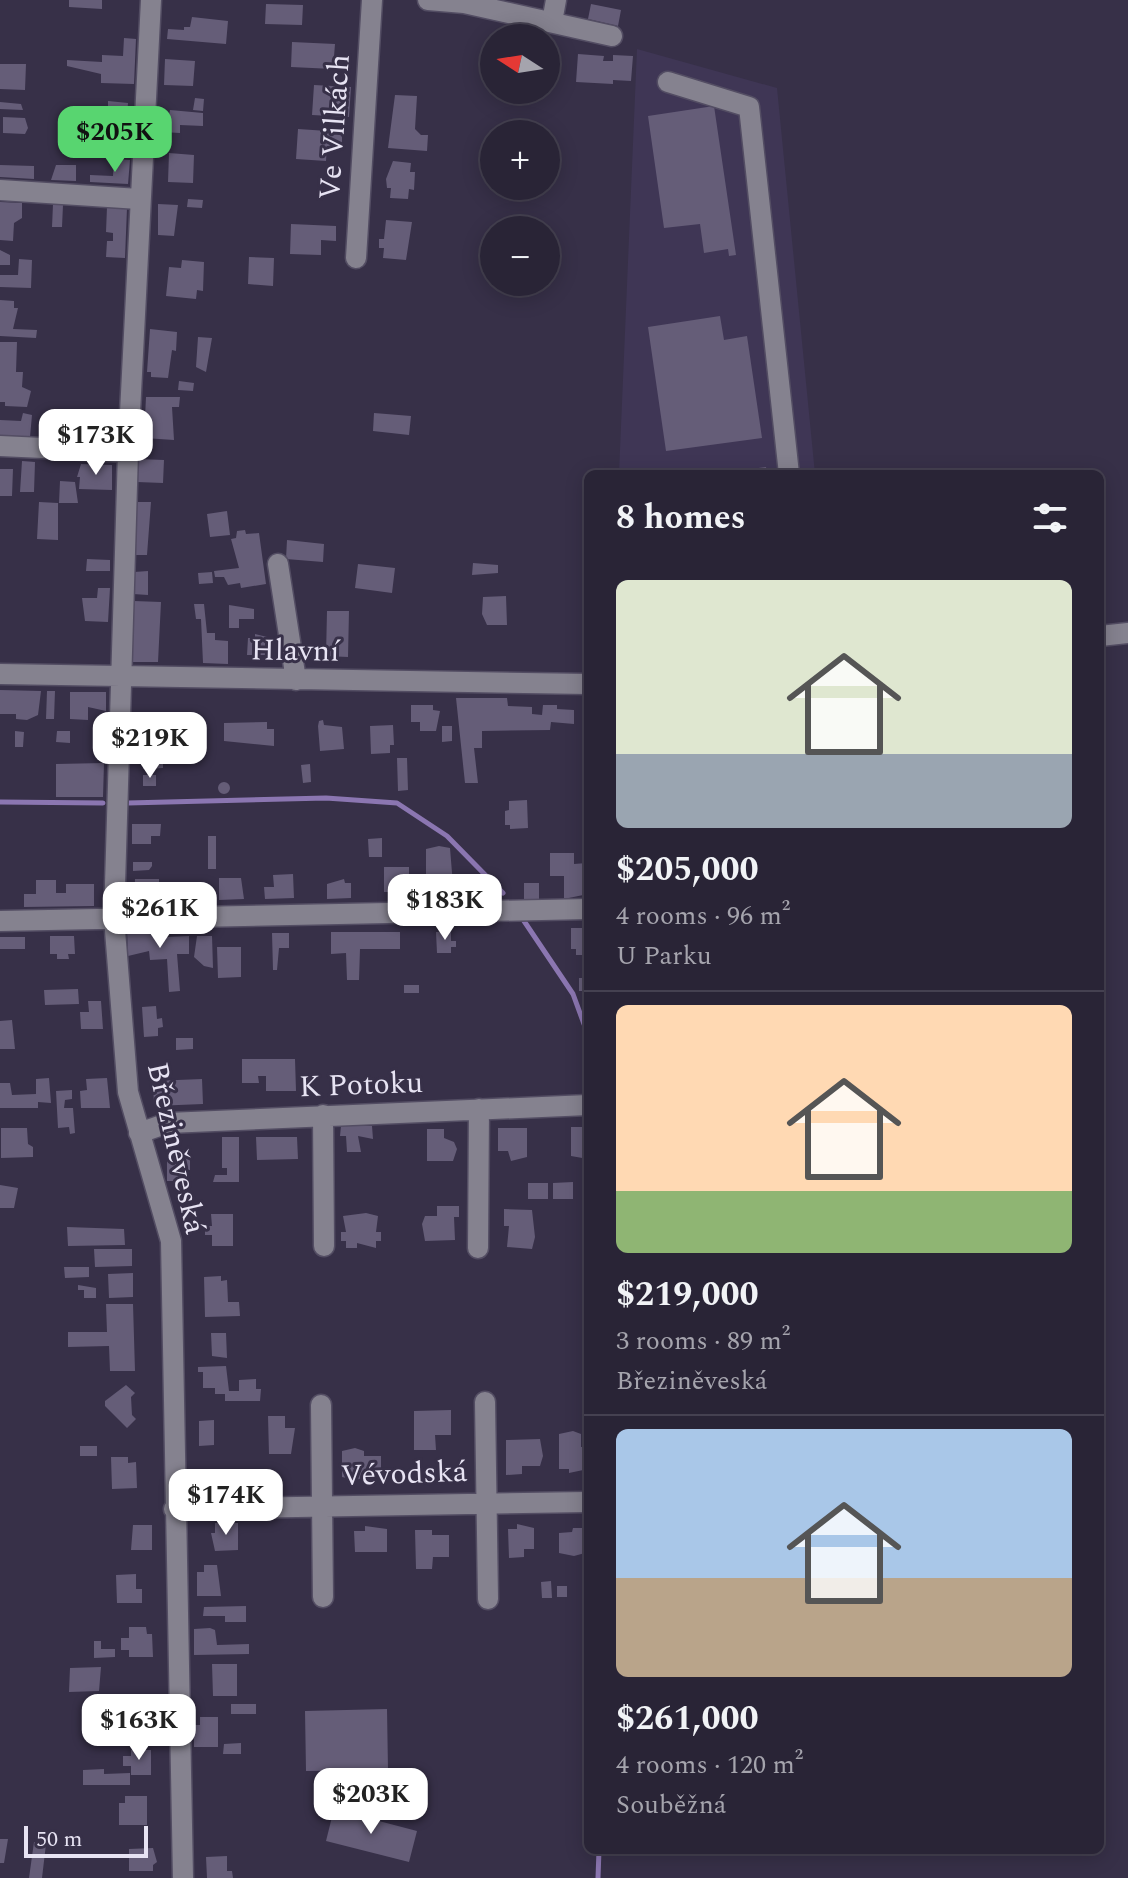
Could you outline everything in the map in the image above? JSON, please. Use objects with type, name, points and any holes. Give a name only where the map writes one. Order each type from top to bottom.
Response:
[{"type":"street","name":"Březiněveská","points":[[151,0],[128,452],[114,918],[128,1092],[171,1241],[183,1878]]},
{"type":"street","name":"Ve Vilkách","points":[[356,258],[372,0]]},
{"type":"street","points":[[428,0],[464,3],[612,36]]},
{"type":"street","points":[[552,22],[556,0]]},
{"type":"street","points":[[668,82],[749,107],[789,470]]},
{"type":"street","points":[[0,190],[139,199]]},
{"type":"street","points":[[0,446],[128,452]]},
{"type":"street","points":[[278,564],[296,680]]},
{"type":"street","points":[[1104,636],[1128,633]]},
{"type":"street","name":"Hlavní","points":[[0,674],[584,684]]},
{"type":"street","points":[[0,921],[584,909]]},
{"type":"street","name":"K Potoku","points":[[139,1133],[168,1123],[584,1105]]},
{"type":"street","points":[[478,1248],[479,1109]]},
{"type":"street","points":[[323,1115],[324,1246]]},
{"type":"street","points":[[485,1402],[488,1599]]},
{"type":"street","points":[[321,1405],[323,1597]]},
{"type":"street","name":"Vévodská","points":[[174,1509],[487,1501],[584,1502]]},
{"type":"shaded area","points":[[637,49],[777,88],[815,470],[619,470]]},
{"type":"building","points":[[69,0],[102,0],[102,9],[69,7]]},
{"type":"building","points":[[266,4],[303,5],[302,25],[265,24]]},
{"type":"building","points":[[591,4],[621,10],[618,26],[588,19]]},
{"type":"building","points":[[192,17],[228,21],[226,44],[167,39],[168,29],[184,30],[184,27],[190,27]]},
{"type":"building","points":[[124,38],[136,39],[134,84],[101,83],[101,74],[67,66],[67,60],[102,62],[102,55],[123,56]]},
{"type":"building","points":[[292,42],[335,44],[333,69],[291,67]]},
{"type":"building","points":[[578,54],[604,56],[603,61],[613,61],[613,55],[633,56],[631,81],[613,80],[613,84],[576,82]]},
{"type":"building","points":[[165,59],[195,61],[193,86],[164,85]]},
{"type":"building","points":[[0,64],[26,64],[25,90],[0,89]]},
{"type":"building","points":[[314,85],[351,87],[349,117],[312,115]]},
{"type":"building","points":[[395,95],[417,96],[415,129],[421,135],[428,135],[427,151],[388,148]]},
{"type":"building","points":[[195,98],[204,99],[203,111],[193,110]]},
{"type":"building","points":[[108,101],[128,103],[127,115],[93,113],[93,106],[108,107]]},
{"type":"building","points":[[0,102],[21,104],[23,110],[0,109]]},
{"type":"building","points":[[714,106],[736,255],[729,256],[728,249],[704,253],[700,224],[664,228],[648,116]]},
{"type":"building","points":[[170,110],[203,113],[203,126],[180,125],[180,133],[162,132],[163,116],[169,116]]},
{"type":"building","points":[[3,117],[25,118],[28,128],[25,134],[3,133]]},
{"type":"building","points":[[298,129],[342,132],[342,147],[327,146],[326,161],[296,159]]},
{"type":"building","points":[[169,153],[194,155],[193,183],[168,182]]},
{"type":"building","points":[[114,159],[130,160],[128,184],[90,182],[90,175],[113,176]]},
{"type":"building","points":[[393,161],[411,163],[410,172],[415,172],[414,190],[409,189],[408,199],[390,198],[391,188],[387,188],[386,179]]},
{"type":"building","points":[[0,165],[34,166],[34,179],[0,177]]},
{"type":"building","points":[[56,165],[76,165],[76,181],[51,180]]},
{"type":"building","points":[[188,199],[203,200],[202,208],[187,207]]},
{"type":"building","points":[[0,202],[22,203],[22,218],[14,223],[13,241],[0,240]]},
{"type":"building","points":[[53,204],[63,205],[62,227],[52,227]]},
{"type":"building","points":[[158,204],[178,205],[174,236],[158,235]]},
{"type":"building","points":[[107,207],[127,208],[125,258],[106,257],[107,241],[113,241],[113,233],[106,232]]},
{"type":"building","points":[[386,220],[412,222],[406,260],[383,258],[384,248],[379,248],[379,239],[384,239]]},
{"type":"building","points":[[291,224],[336,226],[336,241],[321,240],[321,255],[290,254]]},
{"type":"building","points":[[0,250],[10,255],[10,265],[0,265]]},
{"type":"building","points":[[249,257],[274,258],[273,286],[248,284]]},
{"type":"building","points":[[19,259],[32,260],[31,288],[0,287],[0,275],[18,275]]},
{"type":"building","points":[[182,260],[204,262],[203,291],[197,290],[196,299],[166,296],[169,267],[181,268]]},
{"type":"building","points":[[0,300],[14,301],[14,308],[18,308],[13,329],[37,330],[36,338],[0,336]]},
{"type":"building","points":[[720,316],[724,340],[747,336],[762,438],[666,451],[648,327]]},
{"type":"building","points":[[150,329],[177,332],[176,351],[172,350],[168,378],[151,377],[151,372],[147,372]]},
{"type":"building","points":[[198,337],[212,338],[206,372],[196,367]]},
{"type":"building","points":[[0,342],[17,342],[16,372],[23,372],[22,387],[31,391],[27,407],[5,406],[5,402],[0,402]]},
{"type":"building","points":[[179,381],[194,383],[193,391],[178,390]]},
{"type":"building","points":[[146,397],[180,397],[179,407],[172,407],[174,440],[144,438]]},
{"type":"building","points":[[23,413],[32,415],[30,437],[0,435],[0,420],[21,421]]},
{"type":"building","points":[[374,413],[411,416],[409,435],[373,431]]},
{"type":"building","points":[[138,459],[164,460],[163,483],[137,482]]},
{"type":"building","points":[[22,461],[35,462],[34,492],[20,492]]},
{"type":"building","points":[[81,464],[112,465],[112,490],[79,489],[80,477],[77,477]]},
{"type":"building","points":[[0,469],[13,469],[12,496],[0,496]]},
{"type":"building","points":[[60,481],[75,482],[78,503],[59,503]]},
{"type":"building","points":[[39,502],[58,503],[58,540],[37,539]]},
{"type":"building","points":[[136,502],[151,502],[147,555],[134,555]]},
{"type":"building","points":[[227,511],[230,535],[210,537],[207,514]]},
{"type":"building","points":[[245,530],[246,534],[259,533],[266,584],[241,588],[240,583],[228,585],[224,577],[215,577],[214,571],[239,568],[231,539],[236,538],[237,531]]},
{"type":"building","points":[[287,540],[324,544],[323,562],[286,559]]},
{"type":"building","points":[[87,559],[110,560],[110,571],[86,571]]},
{"type":"building","points":[[473,563],[498,565],[498,573],[472,575]]},
{"type":"building","points":[[358,564],[395,568],[392,593],[355,588]]},
{"type":"building","points":[[148,571],[148,595],[133,594],[134,572]]},
{"type":"building","points":[[212,572],[213,583],[199,584],[198,573]]},
{"type":"building","points":[[98,588],[110,588],[108,622],[85,621],[82,598],[97,598]]},
{"type":"building","points":[[506,596],[507,625],[487,625],[482,614],[483,597]]},
{"type":"building","points":[[134,601],[161,602],[158,662],[131,662]]},
{"type":"building","points":[[194,604],[204,604],[207,633],[215,633],[215,640],[228,641],[228,664],[203,663],[201,619],[196,619]]},
{"type":"building","points":[[229,605],[254,609],[254,619],[239,619],[239,628],[229,628]]},
{"type":"building","points":[[327,611],[349,611],[348,657],[326,656]]},
{"type":"building","points":[[255,634],[271,638],[270,655],[247,655],[248,638],[255,638]]},
{"type":"building","points":[[0,690],[41,691],[38,715],[27,720],[16,719],[16,714],[0,714]]},
{"type":"building","points":[[47,691],[55,691],[54,719],[46,719]]},
{"type":"building","points":[[70,692],[106,692],[106,711],[88,707],[88,720],[70,719]]},
{"type":"building","points":[[456,698],[507,698],[508,706],[532,707],[532,714],[542,715],[543,705],[557,705],[557,709],[574,710],[574,724],[551,722],[550,730],[482,731],[482,748],[474,748],[478,783],[465,783]]},
{"type":"building","points":[[411,705],[433,705],[433,710],[440,711],[436,731],[420,731],[420,722],[411,722]]},
{"type":"building","points":[[323,720],[324,725],[342,727],[344,749],[320,751],[318,726],[319,721]]},
{"type":"building","points":[[145,722],[168,722],[169,750],[145,750]]},
{"type":"building","points":[[267,722],[267,729],[274,729],[274,746],[224,741],[224,723]]},
{"type":"building","points":[[393,725],[394,745],[390,745],[390,753],[371,754],[370,726]]},
{"type":"building","points":[[442,726],[452,726],[452,741],[442,742]]},
{"type":"building","points":[[15,731],[24,732],[23,747],[15,747]]},
{"type":"building","points":[[57,731],[70,731],[70,743],[56,742]]},
{"type":"building","points":[[397,758],[407,758],[408,790],[398,791]]},
{"type":"building","points":[[143,760],[163,760],[163,768],[143,769]]},
{"type":"building","points":[[104,763],[103,797],[56,797],[56,764]]},
{"type":"building","points":[[310,764],[311,782],[303,783],[301,765]]},
{"type":"building","points":[[143,775],[156,775],[156,786],[143,786]]},
{"type":"building","points":[[224,782],[230,788],[224,794],[218,788]]},
{"type":"building","points":[[527,800],[528,828],[510,829],[510,825],[505,825],[509,801]]},
{"type":"building","points":[[132,824],[161,824],[160,836],[151,836],[151,844],[132,844]]},
{"type":"building","points":[[208,836],[216,836],[216,869],[208,869]]},
{"type":"building","points":[[382,838],[382,857],[369,857],[368,839]]},
{"type":"building","points":[[439,846],[450,848],[453,885],[426,886],[426,849]]},
{"type":"building","points":[[550,853],[574,853],[574,864],[584,863],[584,895],[564,899],[564,876],[550,876]]},
{"type":"building","points":[[133,862],[152,862],[152,866],[149,870],[133,871]]},
{"type":"building","points":[[384,867],[409,867],[409,892],[384,892]]},
{"type":"building","points":[[293,874],[294,898],[265,899],[264,887],[274,887],[273,875]]},
{"type":"building","points":[[219,878],[241,878],[244,899],[219,900]]},
{"type":"building","points":[[135,879],[159,879],[159,901],[134,901]]},
{"type":"building","points":[[344,879],[345,883],[351,883],[351,898],[327,899],[327,884]]},
{"type":"building","points":[[36,880],[56,880],[56,893],[66,893],[66,884],[94,884],[94,906],[24,907],[24,894],[36,894]]},
{"type":"building","points":[[524,883],[539,883],[539,899],[524,899]]},
{"type":"building","points":[[571,928],[584,928],[584,955],[576,955],[576,949],[571,949]]},
{"type":"building","points":[[127,930],[167,930],[167,937],[189,936],[189,954],[177,954],[180,991],[169,992],[167,959],[150,960],[149,951],[128,956]]},
{"type":"building","points":[[451,931],[451,941],[456,941],[456,947],[451,947],[451,953],[437,953],[436,932]]},
{"type":"building","points":[[331,932],[400,932],[400,949],[360,949],[359,980],[347,980],[346,953],[331,954]]},
{"type":"building","points":[[272,933],[289,933],[289,948],[279,948],[277,970],[273,970]]},
{"type":"building","points":[[50,936],[74,936],[75,954],[68,954],[69,959],[57,959],[57,954],[50,954]]},
{"type":"building","points":[[197,936],[212,936],[213,968],[204,966],[194,957]]},
{"type":"building","points":[[0,937],[25,937],[25,949],[0,949]]},
{"type":"building","points":[[217,947],[241,947],[241,977],[218,978]]},
{"type":"building","points":[[579,978],[584,978],[584,991],[579,991]]},
{"type":"building","points":[[404,985],[419,985],[419,993],[404,993]]},
{"type":"building","points":[[78,989],[79,1004],[45,1005],[44,990]]},
{"type":"building","points":[[88,1001],[101,1001],[103,1029],[81,1029],[80,1012],[89,1012]]},
{"type":"building","points":[[156,1006],[157,1019],[162,1018],[163,1027],[158,1028],[158,1036],[144,1037],[142,1007]]},
{"type":"building","points":[[12,1020],[15,1049],[0,1049],[0,1021]]},
{"type":"building","points":[[176,1038],[193,1038],[193,1049],[176,1050]]},
{"type":"building","points":[[242,1059],[295,1059],[296,1091],[266,1091],[266,1076],[258,1076],[259,1083],[242,1083]]},
{"type":"building","points":[[49,1078],[51,1103],[38,1102],[38,1108],[0,1108],[0,1083],[10,1083],[12,1095],[36,1094],[36,1079]]},
{"type":"building","points":[[107,1078],[110,1108],[81,1108],[80,1091],[87,1090],[86,1079]]},
{"type":"building","points":[[202,1079],[203,1104],[154,1106],[153,1081]]},
{"type":"building","points":[[72,1090],[72,1099],[65,1100],[64,1108],[73,1108],[75,1133],[70,1134],[69,1127],[58,1128],[56,1091]]},
{"type":"building","points":[[341,1126],[372,1126],[373,1139],[358,1136],[361,1152],[347,1152],[346,1136],[340,1136]]},
{"type":"building","points":[[571,1127],[584,1127],[584,1158],[571,1156]]},
{"type":"building","points":[[1,1128],[27,1128],[33,1157],[1,1158]]},
{"type":"building","points":[[498,1128],[527,1128],[527,1157],[511,1161],[508,1151],[498,1151]]},
{"type":"building","points":[[427,1129],[444,1129],[444,1138],[454,1142],[457,1149],[453,1161],[427,1161]]},
{"type":"building","points":[[222,1137],[239,1137],[239,1182],[213,1182],[215,1175],[227,1175],[227,1168],[222,1168]]},
{"type":"building","points":[[256,1137],[297,1137],[298,1159],[257,1160]]},
{"type":"building","points":[[167,1150],[190,1150],[190,1170],[184,1170],[184,1181],[167,1181]]},
{"type":"building","points":[[573,1182],[573,1199],[553,1199],[553,1183]]},
{"type":"building","points":[[528,1183],[548,1183],[548,1199],[528,1199]]},
{"type":"building","points":[[0,1185],[18,1188],[14,1208],[0,1208]]},
{"type":"building","points":[[437,1206],[459,1206],[459,1217],[454,1217],[455,1240],[425,1241],[422,1224],[425,1216],[437,1216]]},
{"type":"building","points":[[504,1209],[532,1210],[535,1237],[532,1249],[507,1247],[509,1226],[504,1226]]},
{"type":"building","points":[[366,1213],[378,1216],[376,1232],[381,1232],[381,1241],[376,1241],[376,1248],[357,1243],[357,1248],[346,1248],[346,1241],[341,1241],[341,1232],[346,1232],[343,1216]]},
{"type":"building","points":[[211,1214],[233,1214],[233,1246],[212,1246],[212,1235],[205,1235],[205,1226],[212,1226]]},
{"type":"building","points":[[67,1227],[124,1229],[125,1245],[68,1246]]},
{"type":"building","points":[[94,1249],[132,1249],[132,1266],[95,1267]]},
{"type":"building","points":[[64,1267],[89,1267],[89,1277],[65,1278]]},
{"type":"building","points":[[133,1273],[133,1297],[109,1298],[108,1274]]},
{"type":"building","points":[[221,1276],[221,1281],[227,1280],[228,1302],[239,1302],[240,1316],[205,1317],[204,1277]]},
{"type":"building","points":[[78,1285],[96,1288],[96,1298],[84,1298],[84,1290],[78,1290]]},
{"type":"building","points":[[106,1304],[133,1304],[135,1371],[110,1371],[109,1346],[68,1347],[68,1332],[107,1332]]},
{"type":"building","points":[[211,1333],[226,1333],[227,1358],[212,1356]]},
{"type":"building","points":[[226,1366],[229,1391],[239,1391],[239,1380],[256,1379],[256,1389],[261,1389],[260,1401],[225,1401],[225,1394],[215,1394],[215,1388],[203,1388],[203,1372],[198,1372],[198,1367]]},
{"type":"building","points":[[126,1385],[135,1393],[131,1397],[132,1415],[136,1419],[127,1428],[105,1406],[105,1401]]},
{"type":"building","points":[[451,1410],[451,1435],[435,1435],[436,1450],[414,1450],[414,1411]]},
{"type":"building","points":[[268,1416],[285,1416],[285,1428],[295,1428],[291,1454],[269,1454]]},
{"type":"building","points":[[214,1420],[214,1445],[199,1446],[199,1421]]},
{"type":"building","points":[[573,1431],[581,1434],[584,1470],[569,1473],[569,1469],[559,1469],[559,1434]]},
{"type":"building","points":[[540,1439],[543,1456],[540,1466],[522,1466],[522,1474],[506,1475],[506,1440]]},
{"type":"building","points":[[80,1446],[97,1446],[97,1456],[80,1456]]},
{"type":"building","points":[[355,1448],[364,1451],[364,1456],[381,1456],[381,1472],[365,1472],[365,1477],[356,1480],[342,1477],[342,1451]]},
{"type":"building","points":[[111,1457],[128,1457],[128,1463],[136,1462],[137,1488],[112,1489]]},
{"type":"building","points":[[215,1523],[238,1523],[238,1550],[215,1551],[211,1533],[215,1533]]},
{"type":"building","points":[[517,1524],[534,1528],[534,1549],[524,1549],[524,1557],[509,1558],[508,1529],[517,1529]]},
{"type":"building","points":[[133,1525],[152,1525],[152,1550],[131,1550]]},
{"type":"building","points":[[365,1526],[387,1529],[387,1552],[355,1552],[354,1531],[365,1531]]},
{"type":"building","points":[[573,1528],[584,1528],[584,1553],[574,1556],[559,1553],[559,1533],[572,1532]]},
{"type":"building","points":[[415,1530],[432,1530],[432,1535],[449,1535],[449,1557],[433,1557],[432,1569],[416,1569]]},
{"type":"building","points":[[204,1565],[217,1565],[221,1596],[197,1596],[197,1572],[204,1572]]},
{"type":"building","points":[[136,1574],[136,1589],[142,1589],[142,1603],[117,1603],[116,1575]]},
{"type":"building","points":[[551,1581],[552,1598],[542,1598],[541,1582]]},
{"type":"building","points":[[557,1586],[567,1586],[567,1597],[557,1597]]},
{"type":"building","points":[[246,1606],[246,1622],[225,1622],[225,1616],[203,1616],[204,1607]]},
{"type":"building","points":[[129,1627],[146,1627],[147,1634],[152,1634],[153,1657],[129,1657],[129,1650],[121,1650],[121,1638],[129,1638]]},
{"type":"building","points":[[194,1629],[215,1630],[217,1645],[249,1644],[249,1654],[194,1655]]},
{"type":"building","points":[[94,1641],[101,1641],[101,1649],[115,1649],[115,1657],[94,1658]]},
{"type":"building","points":[[212,1664],[237,1664],[237,1696],[213,1696]]},
{"type":"building","points":[[101,1667],[99,1691],[69,1692],[70,1668]]},
{"type":"building","points":[[231,1704],[256,1704],[256,1714],[231,1714]]},
{"type":"building","points":[[115,1705],[128,1705],[128,1714],[115,1714]]},
{"type":"building","points":[[387,1709],[388,1770],[306,1771],[305,1711]]},
{"type":"building","points":[[141,1714],[150,1714],[150,1720],[155,1720],[155,1742],[114,1743],[114,1730],[141,1727]]},
{"type":"building","points":[[200,1717],[218,1717],[218,1747],[194,1747],[194,1725],[200,1725]]},
{"type":"building","points":[[241,1743],[241,1754],[223,1754],[224,1744]]},
{"type":"building","points":[[131,1750],[151,1750],[151,1775],[131,1775],[131,1766],[123,1766],[123,1756],[131,1756]]},
{"type":"building","points":[[104,1769],[104,1774],[130,1773],[130,1785],[83,1785],[83,1770]]},
{"type":"building","points":[[125,1796],[147,1796],[147,1825],[119,1825],[119,1803],[125,1803]]},
{"type":"building","points":[[337,1810],[417,1831],[409,1862],[326,1841],[333,1813]]},
{"type":"building","points":[[0,1839],[8,1839],[4,1863],[0,1863]]},
{"type":"building","points":[[34,1842],[46,1844],[42,1878],[29,1878]]},
{"type":"building","points":[[153,1848],[157,1862],[153,1865],[153,1871],[129,1871],[129,1849]]},
{"type":"building","points":[[227,1856],[227,1871],[232,1871],[233,1878],[207,1878],[206,1857]]},
{"type":"waterway","points":[[128,803],[326,798],[397,803],[447,836],[503,893]]},
{"type":"waterway","points":[[0,802],[103,803]]},
{"type":"waterway","points":[[520,915],[573,994],[584,1024]]},
{"type":"waterway","points":[[598,1878],[599,1854]]}]
